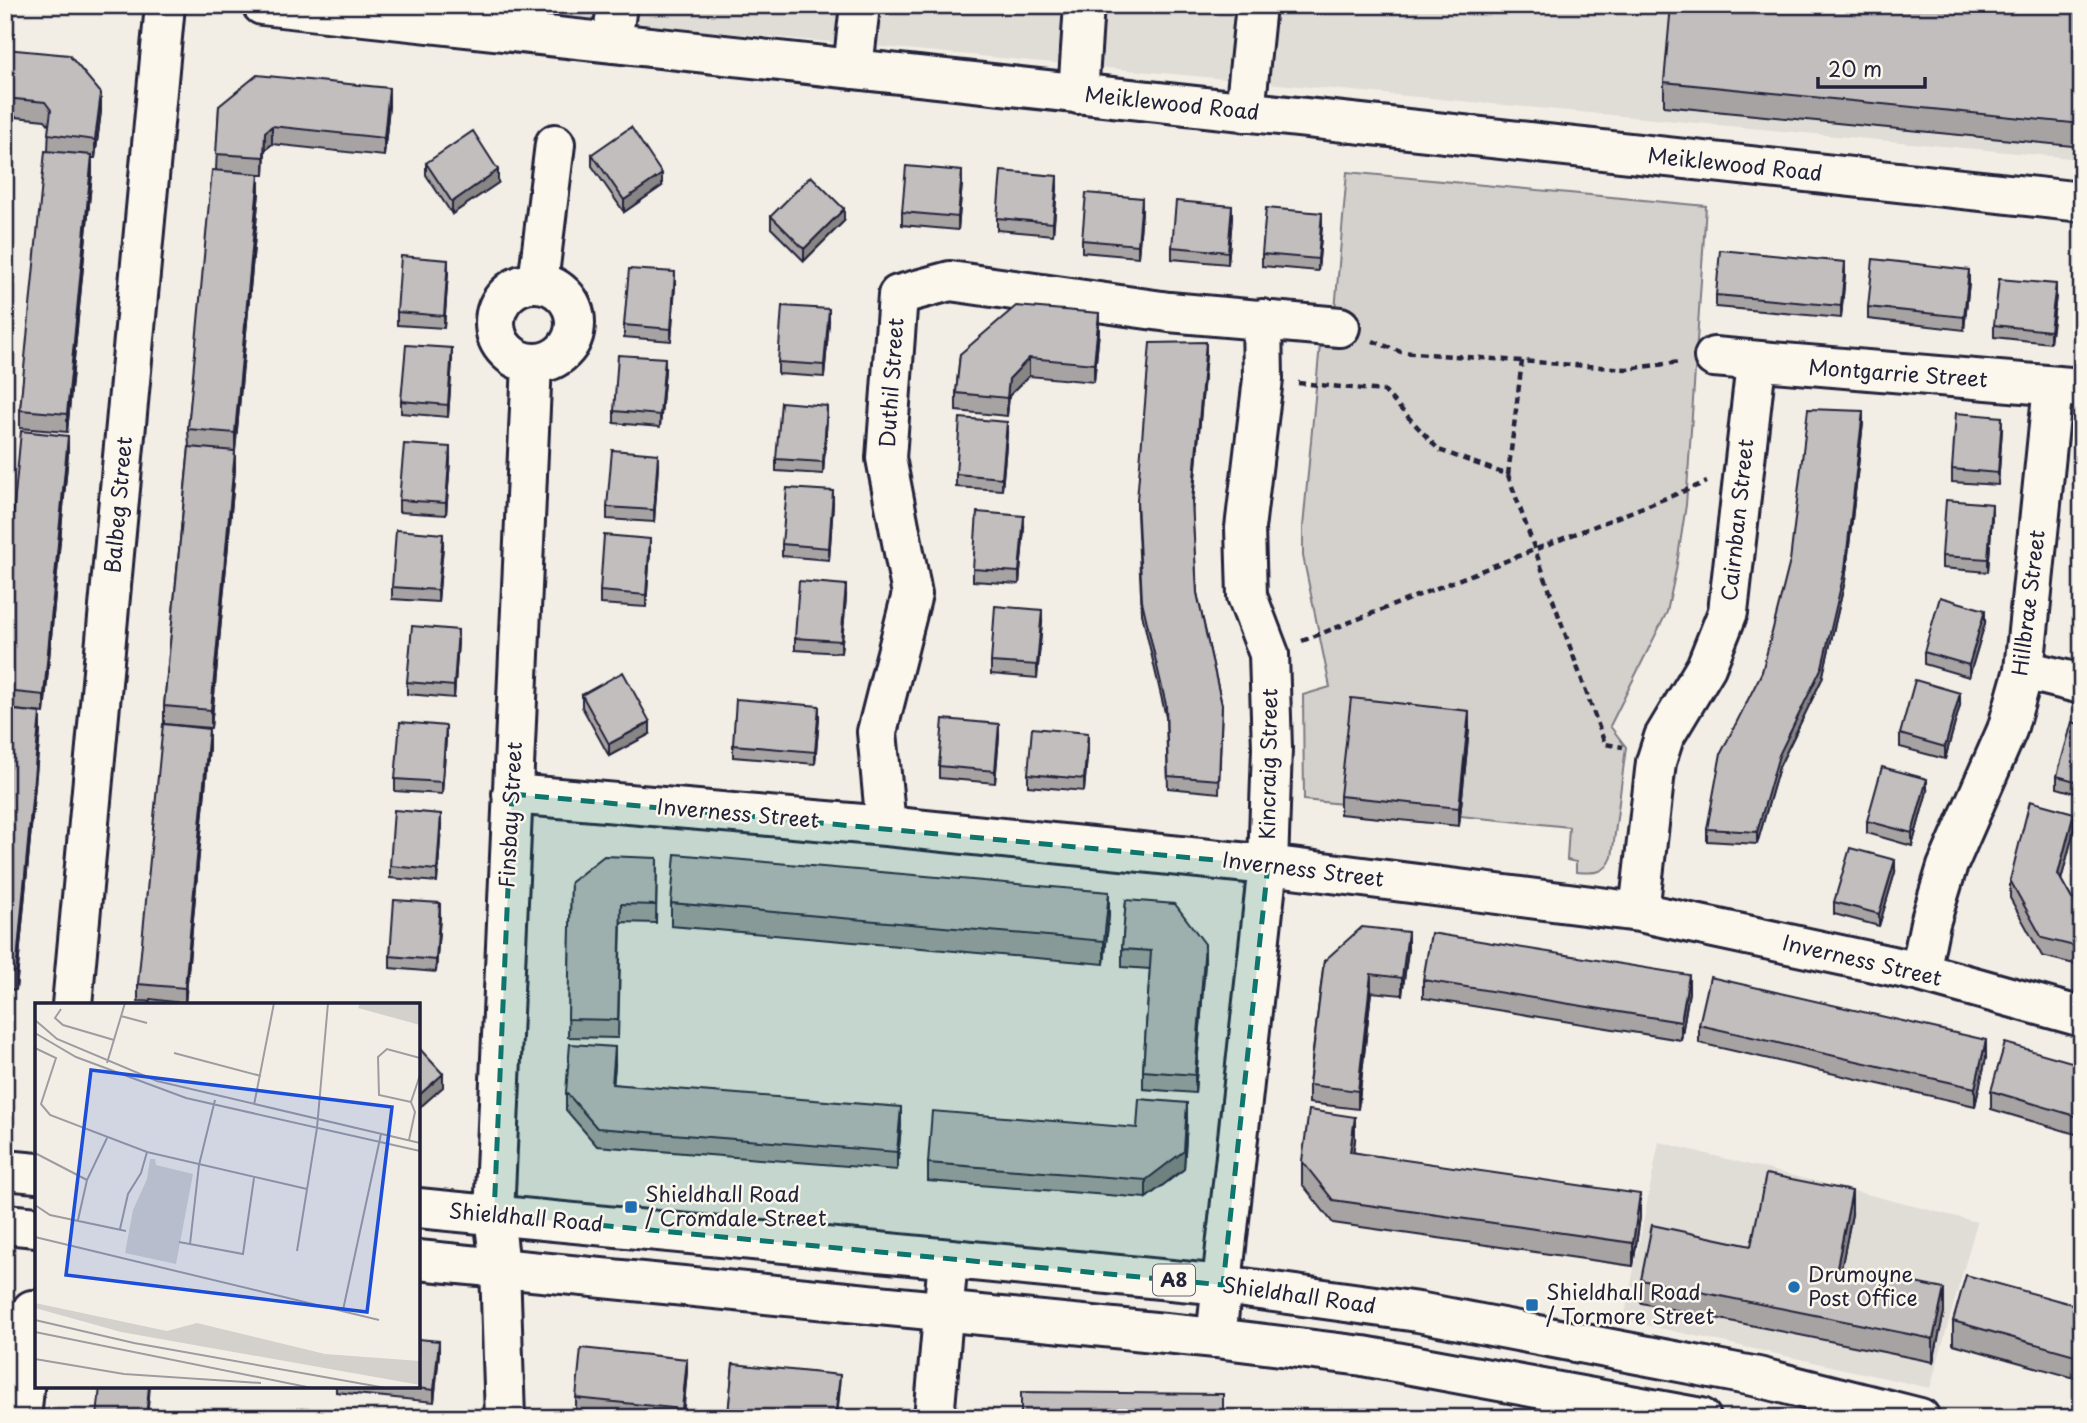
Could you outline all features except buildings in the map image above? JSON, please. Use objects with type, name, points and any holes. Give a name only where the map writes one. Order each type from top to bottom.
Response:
[{"type":"street","name":"Balbeg Street","points":[[72,1003],[165,5]]},
{"type":"street","name":"Meiklewood Road","points":[[262,5],[338,9],[612,43],[2082,202]]},
{"type":"street","points":[[612,43],[617,5]]},
{"type":"street","points":[[853,69],[860,5]]},
{"type":"street","points":[[1078,94],[1084,5]]},
{"type":"street","points":[[1245,112],[1256,5]]},
{"type":"street","points":[[538,283],[555,144]]},
{"type":"street","name":"Duthil Street","points":[[886,826],[877,732],[912,594],[886,458],[898,295],[950,281],[1170,312],[1340,327]]},
{"type":"street","points":[[538,283],[563,295],[571,306],[574,333],[558,356],[532,363],[509,354],[501,344],[495,320],[498,307],[514,289],[538,283]]},
{"type":"street","name":"Kincraig Street","points":[[1216,1338],[1268,864],[1272,748],[1269,654],[1247,596],[1245,528],[1263,379],[1262,319]]},
{"type":"street","name":"Montgarrie Street","points":[[1714,357],[1756,363],[2068,387]]},
{"type":"street","name":"Finsbay Street","points":[[505,1418],[500,1267],[494,1215],[532,363]]},
{"type":"street","name":"Cairnban Street","points":[[1639,912],[1658,754],[1664,737],[1706,667],[1728,612],[1756,363]]},
{"type":"street","name":"Hillbrae Street","points":[[1920,972],[1930,923],[1947,867],[2007,730],[2024,670],[2068,387]]},
{"type":"street","points":[[2024,670],[2082,684]]},
{"type":"street","name":"Inverness Street","points":[[512,794],[886,826],[1268,864],[1639,912],[1920,972],[2082,1017]]},
{"type":"street","points":[[5,1170],[35,1173]]},
{"type":"street","name":"Shieldhall Road","points":[[420,1208],[1223,1285],[1418,1312],[1597,1344],[1758,1377],[1920,1418]]},
{"type":"street","points":[[5,1224],[35,1227]]},
{"type":"street","points":[[934,1418],[948,1259]]},
{"type":"street","points":[[420,1260],[1216,1338],[1363,1356],[1701,1418]]},
{"type":"street","points":[[21,1418],[32,1310]]},
{"type":"path","points":[[1340,327],[1401,352],[1627,369],[1714,357]]},
{"type":"path","points":[[1522,361],[1508,475],[1605,744],[1658,754]]},
{"type":"path","points":[[1263,379],[1384,391],[1440,450],[1508,475]]},
{"type":"path","points":[[1269,654],[1744,467]]},
{"type":"highlighted area","points":[[512,794],[1268,865],[1223,1285],[494,1215]]},
{"type":"shaded area","points":[[417,5],[2082,5],[2082,159],[819,41]]},
{"type":"shaded area","points":[[1347,172],[1706,206],[1686,505],[1676,570],[1667,612],[1610,726],[1626,747],[1612,857],[1606,867],[1598,872],[1576,872],[1576,862],[1567,860],[1569,827],[1304,800],[1303,695],[1330,687],[1303,556],[1303,527],[1320,344],[1332,345]]},
{"type":"shaded area","points":[[1659,1142],[1977,1222],[1930,1388],[1624,1320]]},
{"type":"place","name":"Shieldhall Road / Cromdale Street","points":[[631,1207]]},
{"type":"place","name":"Drumoyne Post Office","points":[[1794,1287]]},
{"type":"place","name":"Shieldhall Road / Tormore Street","points":[[1532,1305]]}]
